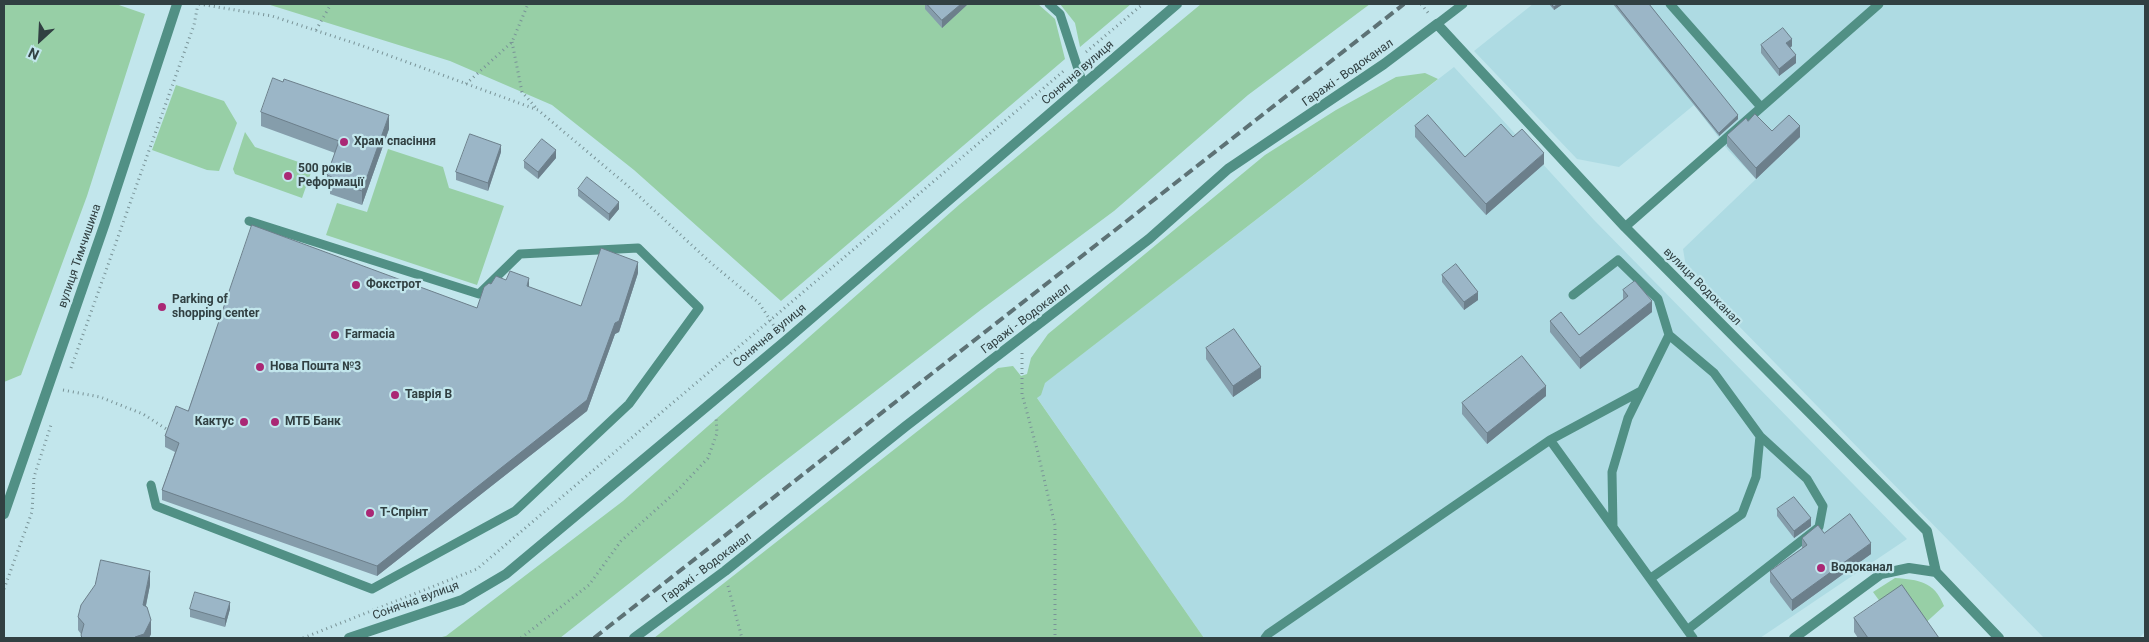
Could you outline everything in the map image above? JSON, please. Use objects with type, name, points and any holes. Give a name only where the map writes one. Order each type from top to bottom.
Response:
[{"type":"street","name":"вулиця Тимчишина","points":[[4,514],[105,223],[177,4]]},
{"type":"street","name":"Сонячна вулиця","points":[[349,638],[462,600],[506,574],[784,342],[1177,4]]},
{"type":"street","name":"вулиця Водоканал","points":[[1437,24],[1625,227],[1927,532],[1936,572]]},
{"type":"street","name":"Гаражі - Водоканал","points":[[634,638],[725,571],[906,426],[1149,240],[1228,169],[1384,64],[1437,24]]},
{"type":"street","points":[[1794,638],[1881,574],[1909,568],[1936,572],[1999,638]]},
{"type":"lane","points":[[1049,4],[1060,14],[1083,84]]},
{"type":"lane","points":[[1437,24],[1464,4]]},
{"type":"lane","points":[[1670,4],[1761,107]]},
{"type":"lane","points":[[1625,227],[1879,4]]},
{"type":"lane","points":[[151,485],[156,506],[372,589],[515,511],[629,404],[699,308],[638,248],[520,254],[479,294],[249,221]]},
{"type":"lane","points":[[1573,295],[1618,260],[1658,299],[1669,335],[1714,373],[1760,436],[1807,479],[1823,506],[1819,527],[1687,630]]},
{"type":"lane","points":[[1613,527],[1612,472],[1628,418],[1669,335]]},
{"type":"lane","points":[[1265,638],[1268,634],[1550,440],[1641,391]]},
{"type":"lane","points":[[1651,578],[1742,514],[1756,477],[1760,436]]},
{"type":"lane","points":[[1550,440],[1693,638]]},
{"type":"path","points":[[70,372],[194,25],[199,4],[272,16],[538,110]]},
{"type":"path","points":[[316,30],[331,4]]},
{"type":"path","points":[[466,84],[512,42],[528,4]]},
{"type":"path","points":[[303,638],[477,569],[1143,4]]},
{"type":"path","points":[[512,42],[522,92],[538,110],[628,186],[711,263],[759,303],[784,342]]},
{"type":"path","points":[[1022,338],[1022,394],[1055,525],[1055,638]]},
{"type":"path","points":[[62,394],[67,381]]},
{"type":"path","points":[[64,390],[100,397],[142,414],[171,432]]},
{"type":"path","points":[[521,638],[589,585],[621,541],[678,490],[708,458],[717,433],[716,398]]},
{"type":"path","points":[[4,590],[32,512],[34,477],[53,422]]},
{"type":"path","points":[[725,571],[742,638]]},
{"type":"shaded area","points":[[1533,4],[2145,4],[2145,632],[2139,638],[2044,638],[1687,273],[1683,249],[1756,179],[1728,150],[1694,105],[1619,167],[1577,159],[1474,51]]},
{"type":"shaded area","name":"Водоканал","points":[[1454,67],[1594,220],[1907,539],[1760,638],[1204,638],[1033,392]]},
{"type":"green space","points":[[4,4],[116,4],[145,14],[87,196],[21,375],[4,382]]},
{"type":"green space","points":[[267,4],[1038,4],[1055,19],[1065,59],[781,301],[634,170],[552,105],[450,61]]},
{"type":"green space","points":[[1060,4],[1131,4],[1080,47],[1075,23]]},
{"type":"green space","points":[[1201,4],[1370,4],[1248,95],[1114,211],[982,309],[764,477],[560,638],[438,638],[446,636],[623,501],[960,204]]},
{"type":"green space","points":[[1425,73],[1438,79],[1045,383],[1041,395],[1037,398],[1204,638],[654,638],[998,368],[1013,366],[1021,376],[1027,374],[1031,358],[1048,334],[1265,155],[1336,110],[1396,77]]},
{"type":"green space","points":[[176,85],[224,101],[237,123],[219,171],[207,170],[152,150]]},
{"type":"green space","points":[[245,132],[255,147],[313,167],[302,198],[235,174],[233,169]]},
{"type":"green space","points":[[388,149],[443,167],[449,188],[504,206],[477,285],[326,235],[337,203],[367,212]]},
{"type":"green space","points":[[1895,578],[1925,583],[1936,591],[1944,606],[1921,627],[1886,610],[1873,592]]},
{"type":"building","points":[[927,4],[961,4],[942,20]]},
{"type":"building","points":[[1616,4],[1649,4],[1738,115],[1719,133]]},
{"type":"building","points":[[1783,28],[1792,39],[1786,43],[1796,55],[1779,69],[1761,45]]},
{"type":"building","name":"Храм спасіння","points":[[273,78],[283,82],[284,79],[389,115],[362,191],[330,180],[332,177],[327,175],[339,141],[261,112]]},
{"type":"building","points":[[1755,114],[1772,131],[1789,115],[1800,126],[1756,168],[1727,135],[1746,118],[1748,121]]},
{"type":"building","points":[[1428,115],[1465,157],[1501,124],[1513,137],[1522,129],[1544,153],[1486,204],[1415,126]]},
{"type":"building","points":[[470,134],[501,145],[488,183],[456,172]]},
{"type":"building","points":[[542,139],[556,150],[538,172],[524,161]]},
{"type":"building","points":[[587,177],[619,202],[609,214],[578,189]]},
{"type":"building","name":"Таврія В","points":[[252,225],[477,308],[484,287],[489,283],[491,284],[496,276],[506,280],[510,271],[529,278],[527,286],[581,306],[601,248],[638,262],[619,321],[615,323],[587,400],[377,566],[162,490],[179,443],[165,436],[176,406],[188,411]]},
{"type":"building","points":[[1456,264],[1478,292],[1464,302],[1442,275]]},
{"type":"building","points":[[1635,281],[1652,301],[1580,358],[1550,321],[1561,312],[1579,335],[1628,296],[1623,290]]},
{"type":"building","points":[[1234,329],[1261,367],[1233,386],[1206,348]]},
{"type":"building","points":[[1522,356],[1546,386],[1487,433],[1462,403]]},
{"type":"building","points":[[1794,497],[1811,518],[1794,531],[1777,509]]},
{"type":"building","name":"Водоканал","points":[[1850,514],[1871,543],[1792,600],[1770,571],[1807,545],[1802,538],[1818,525],[1824,533]]},
{"type":"building","points":[[101,560],[150,571],[143,605],[147,607],[151,620],[144,634],[135,638],[82,638],[84,624],[78,617],[81,605],[95,585]]},
{"type":"building","points":[[1902,585],[1939,638],[1868,638],[1854,618]]},
{"type":"building","points":[[195,592],[230,602],[225,619],[190,609]]},
{"type":"railway","points":[[594,638],[1404,4]]},
{"type":"place","name":"Храм спасіння","points":[[344,142]]},
{"type":"place","name":"500 років Реформації","points":[[288,176]]},
{"type":"place","name":"Фокстрот","points":[[356,285]]},
{"type":"place","name":"Parking of shopping center","points":[[162,307]]},
{"type":"place","name":"Farmacia","points":[[335,335]]},
{"type":"place","name":"Нова Пошта №3","points":[[260,367]]},
{"type":"place","name":"Таврія В","points":[[395,395]]},
{"type":"place","name":"Кактус","points":[[244,422]]},
{"type":"place","name":"МТБ Банк","points":[[275,422]]},
{"type":"place","name":"Т-Спрінт","points":[[370,513]]},
{"type":"place","name":"Водоканал","points":[[1821,568]]}]
